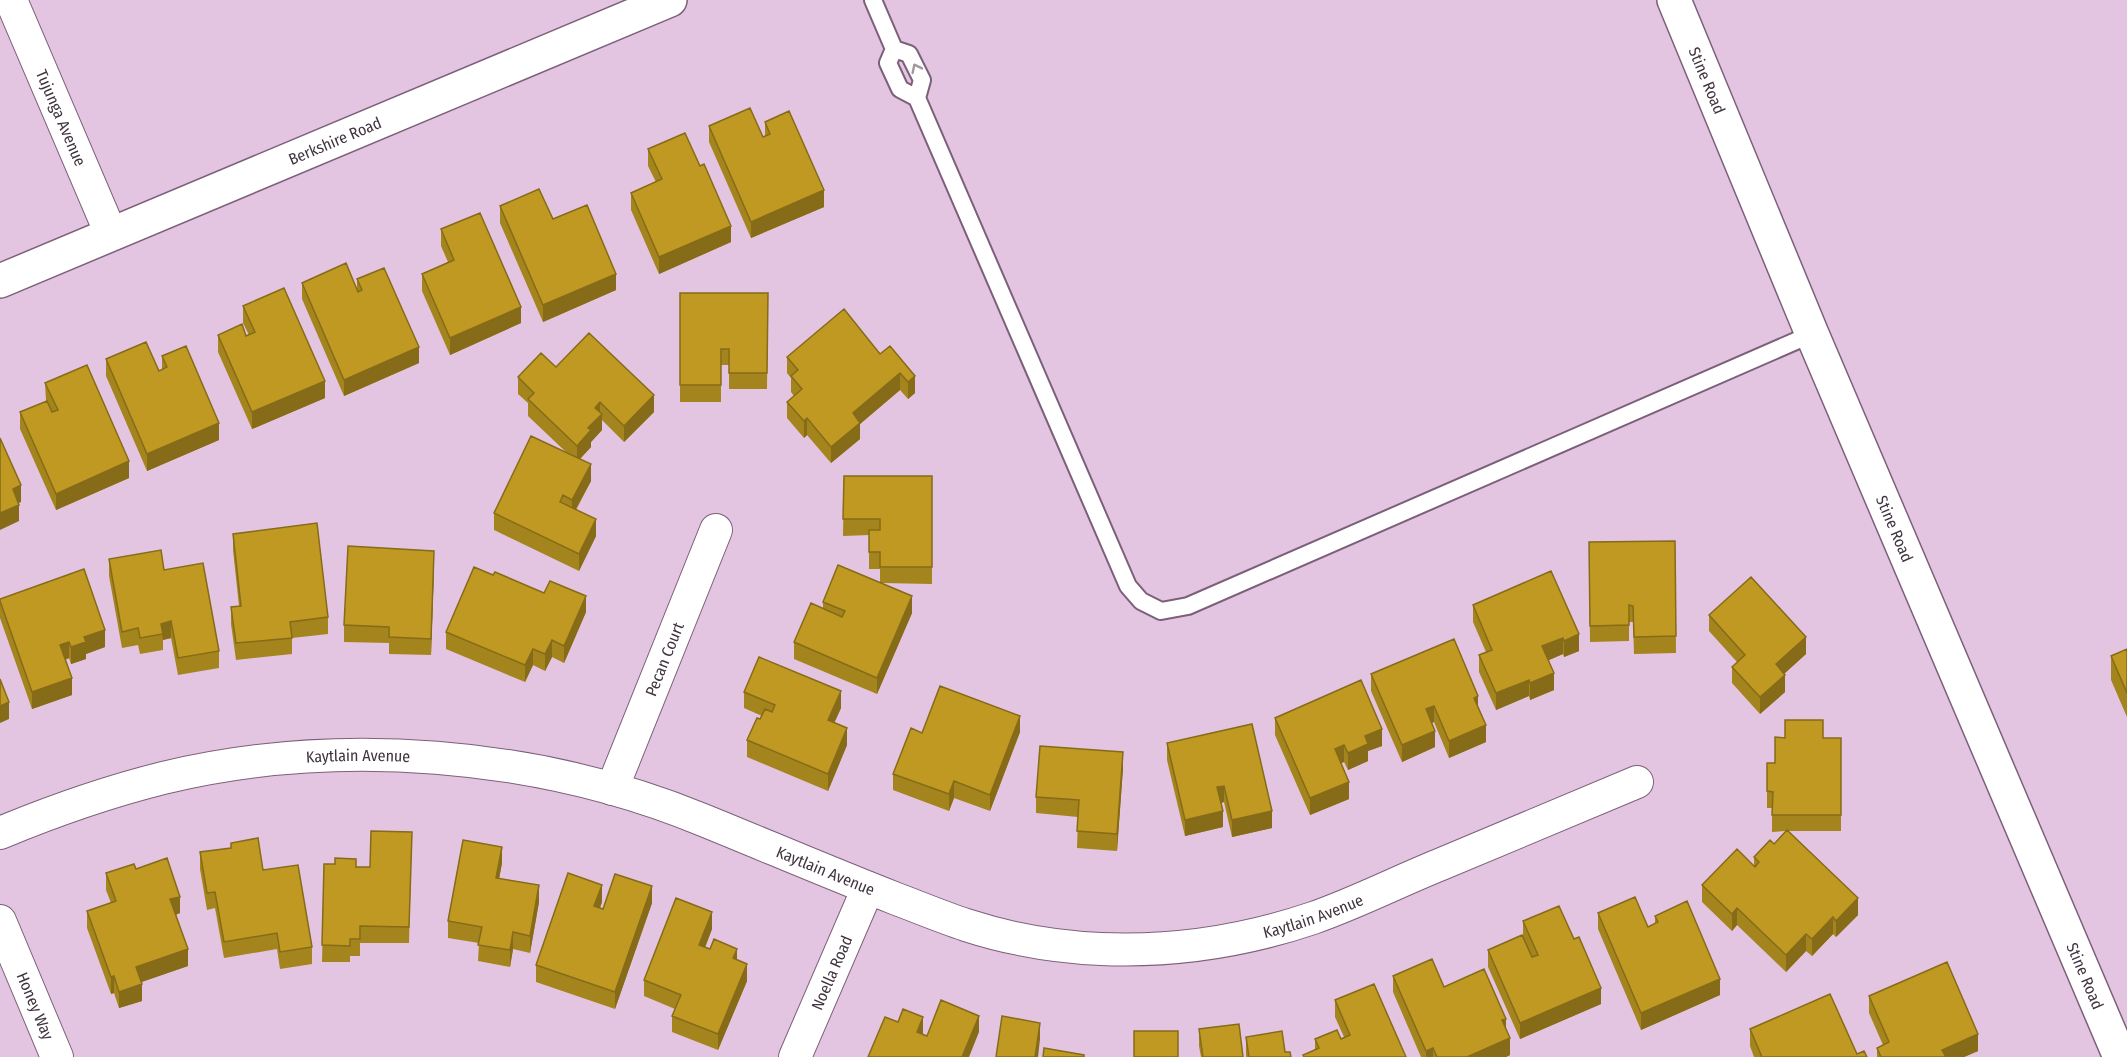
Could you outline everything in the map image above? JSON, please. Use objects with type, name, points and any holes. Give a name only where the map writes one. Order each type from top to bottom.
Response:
[{"type":"main road","name":"Stine Road","points":[[1674,0],[1812,333],[2120,1057]]},
{"type":"main road","name":"Berkshire Road","points":[[0,281],[652,3]]},
{"type":"street","name":"Tujunga Avenue","points":[[11,0],[111,234]]},
{"type":"street","name":"Pecan Court","points":[[612,789],[716,530]]},
{"type":"street","name":"Kaytlain Avenue","points":[[0,832],[74,803],[165,777],[258,761],[354,755],[434,758],[527,770],[612,789],[695,817],[968,926],[1032,941],[1099,949],[1165,949],[1241,939],[1314,918],[1637,782]]},
{"type":"street","name":"Noella Road","points":[[795,1057],[868,888]]},
{"type":"street","name":"Honey Way","points":[[0,921],[57,1057]]},
{"type":"lane","points":[[873,0],[894,50],[888,63],[900,89],[917,98],[1128,586],[1141,601],[1161,611],[1188,606],[1812,333]]},
{"type":"lane","points":[[894,50],[909,54],[922,80],[917,98]]},
{"type":"building","points":[[750,108],[763,137],[770,134],[765,122],[789,111],[824,190],[751,222],[709,126]]},
{"type":"building","points":[[685,133],[700,166],[704,164],[731,226],[659,257],[631,193],[662,179],[648,149]]},
{"type":"building","points":[[539,189],[553,219],[587,205],[616,274],[543,305],[500,206]]},
{"type":"building","points":[[480,213],[521,307],[450,338],[422,274],[454,260],[441,229]]},
{"type":"building","points":[[346,263],[358,292],[362,290],[357,279],[384,268],[419,347],[344,380],[302,283]]},
{"type":"building","points":[[284,288],[325,381],[252,412],[218,335],[242,324],[246,336],[255,332],[243,306]]},
{"type":"building","points":[[680,293],[768,293],[767,373],[729,373],[729,349],[721,349],[721,385],[680,385]]},
{"type":"building","points":[[844,309],[880,354],[890,346],[915,376],[908,382],[900,373],[853,413],[860,423],[831,447],[807,418],[804,421],[787,402],[802,389],[791,376],[798,370],[787,357]]},
{"type":"building","points":[[589,333],[654,395],[624,426],[600,402],[595,408],[602,414],[588,428],[591,430],[577,446],[528,399],[534,393],[518,377],[541,353],[556,367]]},
{"type":"building","points":[[146,342],[159,371],[167,367],[162,356],[186,346],[219,423],[147,454],[106,359]]},
{"type":"building","points":[[87,365],[129,461],[56,494],[20,412],[47,401],[52,412],[58,410],[45,383]]},
{"type":"building","points":[[531,436],[591,464],[572,500],[563,495],[560,502],[596,519],[579,554],[494,513]]},
{"type":"building","points":[[0,438],[21,485],[13,489],[19,505],[0,513]]},
{"type":"building","points":[[844,476],[932,476],[932,567],[880,567],[880,552],[869,552],[869,530],[880,530],[880,519],[843,519]]},
{"type":"building","points":[[317,523],[328,617],[290,622],[292,638],[236,643],[231,607],[241,606],[233,534]]},
{"type":"building","points":[[1675,541],[1676,636],[1634,637],[1633,606],[1629,605],[1629,625],[1590,626],[1589,542]]},
{"type":"building","points":[[348,546],[434,551],[431,639],[389,637],[389,627],[344,625]]},
{"type":"building","points":[[161,550],[164,570],[203,563],[219,651],[178,658],[171,621],[161,624],[163,634],[140,638],[138,628],[122,632],[109,559]]},
{"type":"building","points":[[838,565],[912,596],[877,678],[794,642],[811,603],[842,617],[845,611],[823,602]]},
{"type":"building","points":[[474,567],[493,575],[495,572],[544,593],[550,581],[586,596],[564,646],[552,640],[545,654],[533,649],[525,665],[446,632]]},
{"type":"building","points":[[84,569],[105,630],[84,637],[86,642],[71,647],[69,642],[60,645],[72,678],[32,692],[0,599]]},
{"type":"building","points":[[1551,571],[1579,634],[1564,641],[1563,638],[1542,646],[1554,673],[1496,693],[1479,655],[1492,650],[1473,605]]},
{"type":"building","points":[[1751,577],[1806,637],[1776,664],[1785,675],[1760,697],[1732,667],[1745,655],[1709,615]]},
{"type":"building","points":[[1454,639],[1478,696],[1474,698],[1486,725],[1449,741],[1434,706],[1426,709],[1435,731],[1402,745],[1371,674]]},
{"type":"building","points":[[2127,649],[2127,693],[2111,656]]},
{"type":"building","points":[[759,657],[841,691],[828,720],[847,728],[828,774],[747,740],[757,718],[760,719],[765,709],[772,712],[775,705],[744,692]]},
{"type":"building","points":[[0,679],[9,702],[0,706]]},
{"type":"building","points":[[1361,680],[1382,729],[1365,736],[1368,744],[1348,753],[1344,745],[1335,749],[1349,782],[1310,798],[1275,718]]},
{"type":"building","points":[[940,686],[1020,716],[990,795],[954,781],[949,794],[893,774],[911,728],[922,733]]},
{"type":"building","points":[[1785,720],[1823,720],[1823,738],[1841,738],[1841,815],[1772,815],[1773,792],[1767,791],[1767,763],[1775,763],[1775,737],[1785,738]]},
{"type":"building","points":[[1252,724],[1272,811],[1232,820],[1224,786],[1217,787],[1223,811],[1185,820],[1167,743]]},
{"type":"building","points":[[1040,746],[1123,752],[1117,834],[1077,831],[1079,800],[1036,797]]},
{"type":"building","points":[[1787,830],[1858,898],[1836,921],[1833,917],[1812,939],[1806,934],[1786,955],[1737,908],[1732,914],[1702,885],[1737,849],[1755,867],[1759,862],[1754,857],[1770,840],[1774,844]]},
{"type":"building","points":[[371,831],[412,832],[409,927],[360,926],[360,939],[350,939],[350,946],[322,945],[324,864],[335,864],[335,858],[356,859],[356,867],[370,867]]},
{"type":"building","points":[[258,838],[263,870],[298,865],[312,947],[280,952],[277,933],[224,942],[215,892],[207,893],[200,852],[231,848],[231,843]]},
{"type":"building","points":[[463,840],[502,847],[496,878],[539,885],[530,936],[513,932],[510,950],[478,945],[482,927],[448,921]]},
{"type":"building","points":[[167,858],[180,897],[170,899],[188,949],[136,967],[142,984],[119,992],[114,976],[111,977],[87,911],[116,901],[106,873],[134,864],[136,869]]},
{"type":"building","points":[[568,873],[602,885],[594,906],[603,909],[615,874],[652,886],[615,992],[536,965]]},
{"type":"building","points":[[1635,897],[1648,927],[1658,922],[1655,916],[1687,901],[1720,979],[1641,1013],[1598,913]]},
{"type":"building","points":[[676,898],[712,912],[699,945],[710,949],[714,939],[737,949],[733,958],[747,964],[718,1034],[672,1016],[681,995],[644,980]]},
{"type":"building","points":[[1559,906],[1574,939],[1579,937],[1601,988],[1520,1023],[1488,950],[1522,935],[1532,957],[1538,955],[1523,921]]},
{"type":"building","points":[[1432,959],[1444,987],[1484,969],[1506,1019],[1502,1020],[1510,1038],[1467,1057],[1437,1057],[1433,1048],[1426,1051],[1393,976]]},
{"type":"building","points":[[1947,962],[1978,1034],[1942,1050],[1946,1057],[1881,1057],[1877,1048],[1889,1042],[1869,996]]},
{"type":"building","points":[[1374,984],[1406,1057],[1304,1057],[1303,1055],[1319,1048],[1315,1039],[1337,1030],[1341,1039],[1350,1035],[1335,1000]]},
{"type":"building","points":[[1830,994],[1857,1054],[1864,1051],[1867,1057],[1762,1057],[1750,1029]]},
{"type":"building","points":[[941,1000],[979,1016],[962,1057],[868,1057],[885,1017],[898,1022],[903,1009],[923,1017],[917,1032],[927,1036]]},
{"type":"building","points":[[1002,1016],[1040,1023],[1035,1057],[996,1057]]},
{"type":"building","points":[[1239,1024],[1243,1057],[1203,1057],[1199,1029]]},
{"type":"building","points":[[1134,1031],[1178,1031],[1178,1057],[1134,1057]]},
{"type":"building","points":[[1282,1031],[1285,1052],[1290,1052],[1291,1057],[1249,1057],[1246,1037]]},
{"type":"building","points":[[1044,1048],[1084,1055],[1084,1057],[1043,1057]]}]
